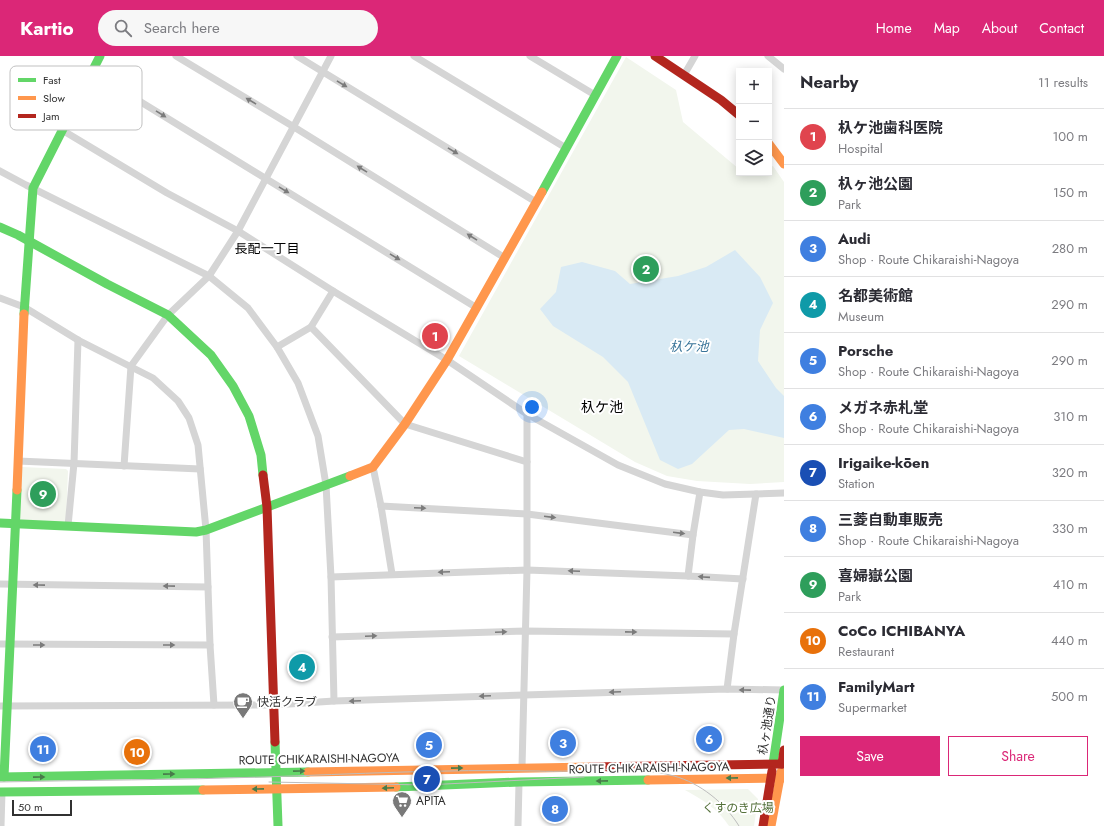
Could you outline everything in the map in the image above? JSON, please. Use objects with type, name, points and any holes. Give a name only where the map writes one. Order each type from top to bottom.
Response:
[{"type":"street","points":[[95,66],[100,56]]},
{"type":"street","points":[[176,56],[294,127],[505,258]]},
{"type":"street","points":[[297,56],[536,202]]},
{"type":"street","points":[[124,466],[130,366],[168,315],[209,276],[238,231],[332,56]]},
{"type":"street","points":[[414,56],[566,148]]},
{"type":"street","points":[[530,56],[595,95]]},
{"type":"street","points":[[0,523],[196,532],[206,530],[373,467],[405,424],[447,360],[617,56]]},
{"type":"street","points":[[655,56],[721,100],[736,112]]},
{"type":"street","points":[[684,75],[695,56]]},
{"type":"street","points":[[768,56],[784,69]]},
{"type":"street","points":[[142,103],[477,308]]},
{"type":"street","points":[[2,777],[5,644],[12,585],[24,307],[33,188],[62,130],[167,193],[238,231],[447,360],[527,414],[618,465],[660,482],[700,492],[723,495],[784,493]]},
{"type":"street","points":[[772,148],[784,164]]},
{"type":"street","points":[[0,171],[209,276],[248,308],[277,347],[298,383],[318,436],[326,485],[331,577],[334,701]]},
{"type":"street","points":[[0,227],[168,315],[210,355],[233,386],[249,416],[261,455],[267,507],[278,826]]},
{"type":"street","points":[[277,347],[311,327],[333,291]]},
{"type":"street","points":[[0,298],[24,307],[78,340],[153,378],[178,401],[189,418],[198,445],[206,530],[210,645],[214,705]]},
{"type":"street","points":[[311,327],[405,424],[527,462]]},
{"type":"street","points":[[68,526],[74,463],[78,340]]},
{"type":"street","points":[[522,767],[524,631],[527,570],[527,414]]},
{"type":"street","points":[[18,461],[200,469]]},
{"type":"street","points":[[373,467],[392,574]]},
{"type":"street","points":[[688,576],[700,492]]},
{"type":"street","points":[[727,689],[756,494]]},
{"type":"street","points":[[381,506],[527,514],[693,535]]},
{"type":"street","points":[[331,577],[527,570],[688,576],[743,580]]},
{"type":"street","points":[[0,584],[208,587]]},
{"type":"street","points":[[332,637],[524,631],[734,634]]},
{"type":"street","points":[[5,644],[210,645]]},
{"type":"street","points":[[4,706],[274,705],[334,701],[727,689],[784,690]]},
{"type":"street","name":"杁ヶ池通り","points":[[763,826],[784,690]]},
{"type":"street","name":"杁ヶ池通り","points":[[772,826],[782,778],[784,750]]},
{"type":"street","name":"ROUTE CHIKARAISHI-NAGOYA","points":[[2,777],[522,767],[783,764]]},
{"type":"street","name":"ROUTE CHIKARAISHI-NAGOYA","points":[[1,792],[385,788],[519,782],[782,778]]},
{"type":"street","points":[[518,826],[519,782]]},
{"type":"street","points":[[1,792],[1,826]]},
{"type":"green space","points":[[626,57],[676,90],[683,122],[736,166],[736,176],[772,176],[773,166],[784,182],[784,482],[750,484],[697,481],[667,476],[635,462],[459,356]]},
{"type":"green space","points":[[22,467],[66,469],[68,471],[66,521],[23,522],[19,517]]},
{"type":"green space","name":"くすのき広場","points":[[748,789],[758,799],[754,826],[729,826],[710,805],[685,790]]},
{"type":"water","name":"杁ケ池","points":[[735,250],[760,277],[773,303],[760,330],[758,361],[776,388],[784,396],[784,438],[744,429],[729,430],[692,464],[678,469],[660,460],[628,382],[603,357],[553,326],[540,309],[556,292],[561,267],[582,262],[615,271],[630,284],[678,276],[706,267]]},
{"type":"tram line","points":[[0,782],[230,778],[434,771],[641,770],[658,772],[684,779],[702,789],[727,809],[739,826]]},
{"type":"tram line","points":[[269,782],[425,785],[584,777]]},
{"type":"traffic: fast","points":[[95,66],[100,56]]},
{"type":"traffic: fast","points":[[542,192],[617,56]]},
{"type":"traffic: fast","points":[[24,314],[33,188],[62,130]]},
{"type":"traffic: fast","points":[[0,227],[18,235],[107,284],[168,315],[211,355],[233,386],[249,416],[261,455],[263,475]]},
{"type":"traffic: fast","points":[[0,523],[196,532],[206,530],[350,476]]},
{"type":"traffic: fast","points":[[4,777],[17,490]]},
{"type":"traffic: fast","points":[[773,764],[784,690]]},
{"type":"traffic: fast","points":[[275,742],[278,826]]},
{"type":"traffic: fast","points":[[0,777],[308,772]]},
{"type":"traffic: fast","points":[[396,787],[519,782],[648,780]]},
{"type":"traffic: fast","points":[[0,792],[203,790]]},
{"type":"traffic: slow","points":[[772,148],[784,164]]},
{"type":"traffic: slow","points":[[350,476],[373,467],[405,424],[447,360],[542,192]]},
{"type":"traffic: slow","points":[[17,490],[24,314]]},
{"type":"traffic: slow","points":[[308,772],[591,767]]},
{"type":"traffic: slow","points":[[771,826],[781,772]]},
{"type":"traffic: slow","points":[[648,780],[784,778]]},
{"type":"traffic: slow","points":[[203,790],[396,787]]},
{"type":"traffic: jam","points":[[655,56],[721,100],[736,112]]},
{"type":"traffic: jam","points":[[263,475],[267,507],[275,742]]},
{"type":"traffic: jam","points":[[782,764],[784,750]]},
{"type":"traffic: jam","points":[[591,767],[784,764]]},
{"type":"traffic: jam","points":[[763,826],[772,771]]},
{"type":"place","name":"杁ヶ池公園","points":[[646,269]]},
{"type":"place","name":"杁ケ池歯科医院","points":[[435,336]]},
{"type":"place","name":"喜婦嶽公園","points":[[43,494]]},
{"type":"place","name":"名都美術館","points":[[302,667]]},
{"type":"place","name":"快活クラブ","points":[[243,719]]},
{"type":"place","name":"メガネ赤札堂","points":[[709,739]]},
{"type":"place","name":"Audi","points":[[563,743]]},
{"type":"place","name":"Porsche","points":[[429,745]]},
{"type":"place","name":"FamilyMart","points":[[43,749]]},
{"type":"place","name":"CoCo ICHIBANYA","points":[[137,752]]},
{"type":"place","name":"Irigaike-kōen","points":[[427,779]]},
{"type":"place","name":"三菱自動車販売","points":[[555,809]]},
{"type":"place","name":"APITA","points":[[402,818]]},
{"type":"district","name":"長配一丁目","points":[[267,248]]},
{"type":"district","name":"杁ケ池","points":[[602,407]]}]
